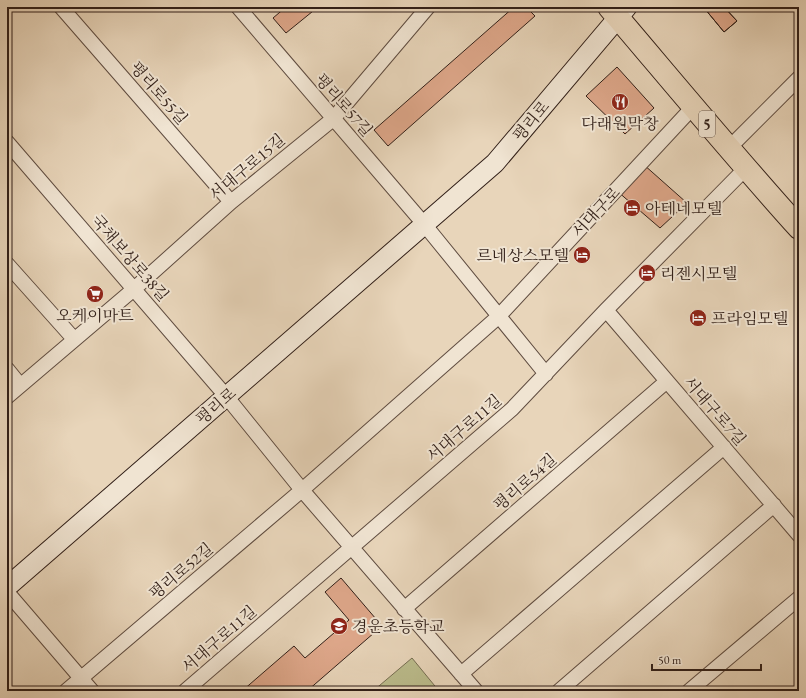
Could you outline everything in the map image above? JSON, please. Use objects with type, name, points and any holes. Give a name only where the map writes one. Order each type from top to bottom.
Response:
[{"type":"main road","name":"5","points":[[618,10],[745,170],[799,228]]},
{"type":"main road","name":"평리로","points":[[7,587],[495,162],[618,10]]},
{"type":"street","name":"평리로55길","points":[[61,7],[231,202]]},
{"type":"street","name":"평리로57길","points":[[238,7],[424,224]]},
{"type":"street","name":"서대구로15길","points":[[7,397],[134,289],[231,202],[333,118],[428,7]]},
{"type":"street","points":[[728,149],[799,78]]},
{"type":"street","name":"서대구로","points":[[498,317],[694,106]]},
{"type":"street","name":"국채보상로38길","points":[[7,142],[226,396]]},
{"type":"street","name":"서대구로11길","points":[[185,691],[512,409],[606,310],[745,170]]},
{"type":"street","points":[[424,224],[498,317],[546,374]]},
{"type":"street","points":[[7,264],[74,339]]},
{"type":"street","name":"서대구로7길","points":[[606,310],[799,535]]},
{"type":"street","points":[[302,490],[498,317]]},
{"type":"street","points":[[7,369],[20,385]]},
{"type":"street","name":"평리로54길","points":[[404,608],[667,381]]},
{"type":"street","points":[[226,396],[302,490],[476,691]]},
{"type":"street","points":[[461,674],[724,447]]},
{"type":"street","name":"평리로52길","points":[[66,691],[302,490]]},
{"type":"street","points":[[559,691],[774,505]]},
{"type":"street","points":[[7,592],[92,691]]},
{"type":"street","points":[[689,691],[799,598]]},
{"type":"green space","points":[[412,658],[439,691],[373,691]]},
{"type":"building","points":[[286,7],[318,7],[286,33],[273,18]]},
{"type":"building","points":[[514,7],[526,7],[535,16],[388,146],[374,130]]},
{"type":"building","points":[[708,7],[724,7],[737,21],[724,32],[705,9]]},
{"type":"building","points":[[708,7],[724,7],[737,21],[724,32],[705,9]]},
{"type":"building","name":"다래원막창","points":[[617,67],[654,108],[625,134],[586,96]]},
{"type":"building","points":[[643,164],[687,203],[660,228],[617,191]]},
{"type":"building","points":[[341,578],[382,626],[307,691],[242,691],[294,646],[305,658],[349,620],[325,592]]},
{"type":"place","name":"다래원막창","points":[[620,102]]},
{"type":"place","name":"아테네모텔","points":[[632,208]]},
{"type":"place","name":"르네상스모텔","points":[[582,255]]},
{"type":"place","name":"리젠시모텔","points":[[647,273]]},
{"type":"place","name":"오케이마트","points":[[95,294]]},
{"type":"place","name":"프라임모텔","points":[[698,318]]},
{"type":"place","name":"경운초등학교","points":[[339,626]]}]
